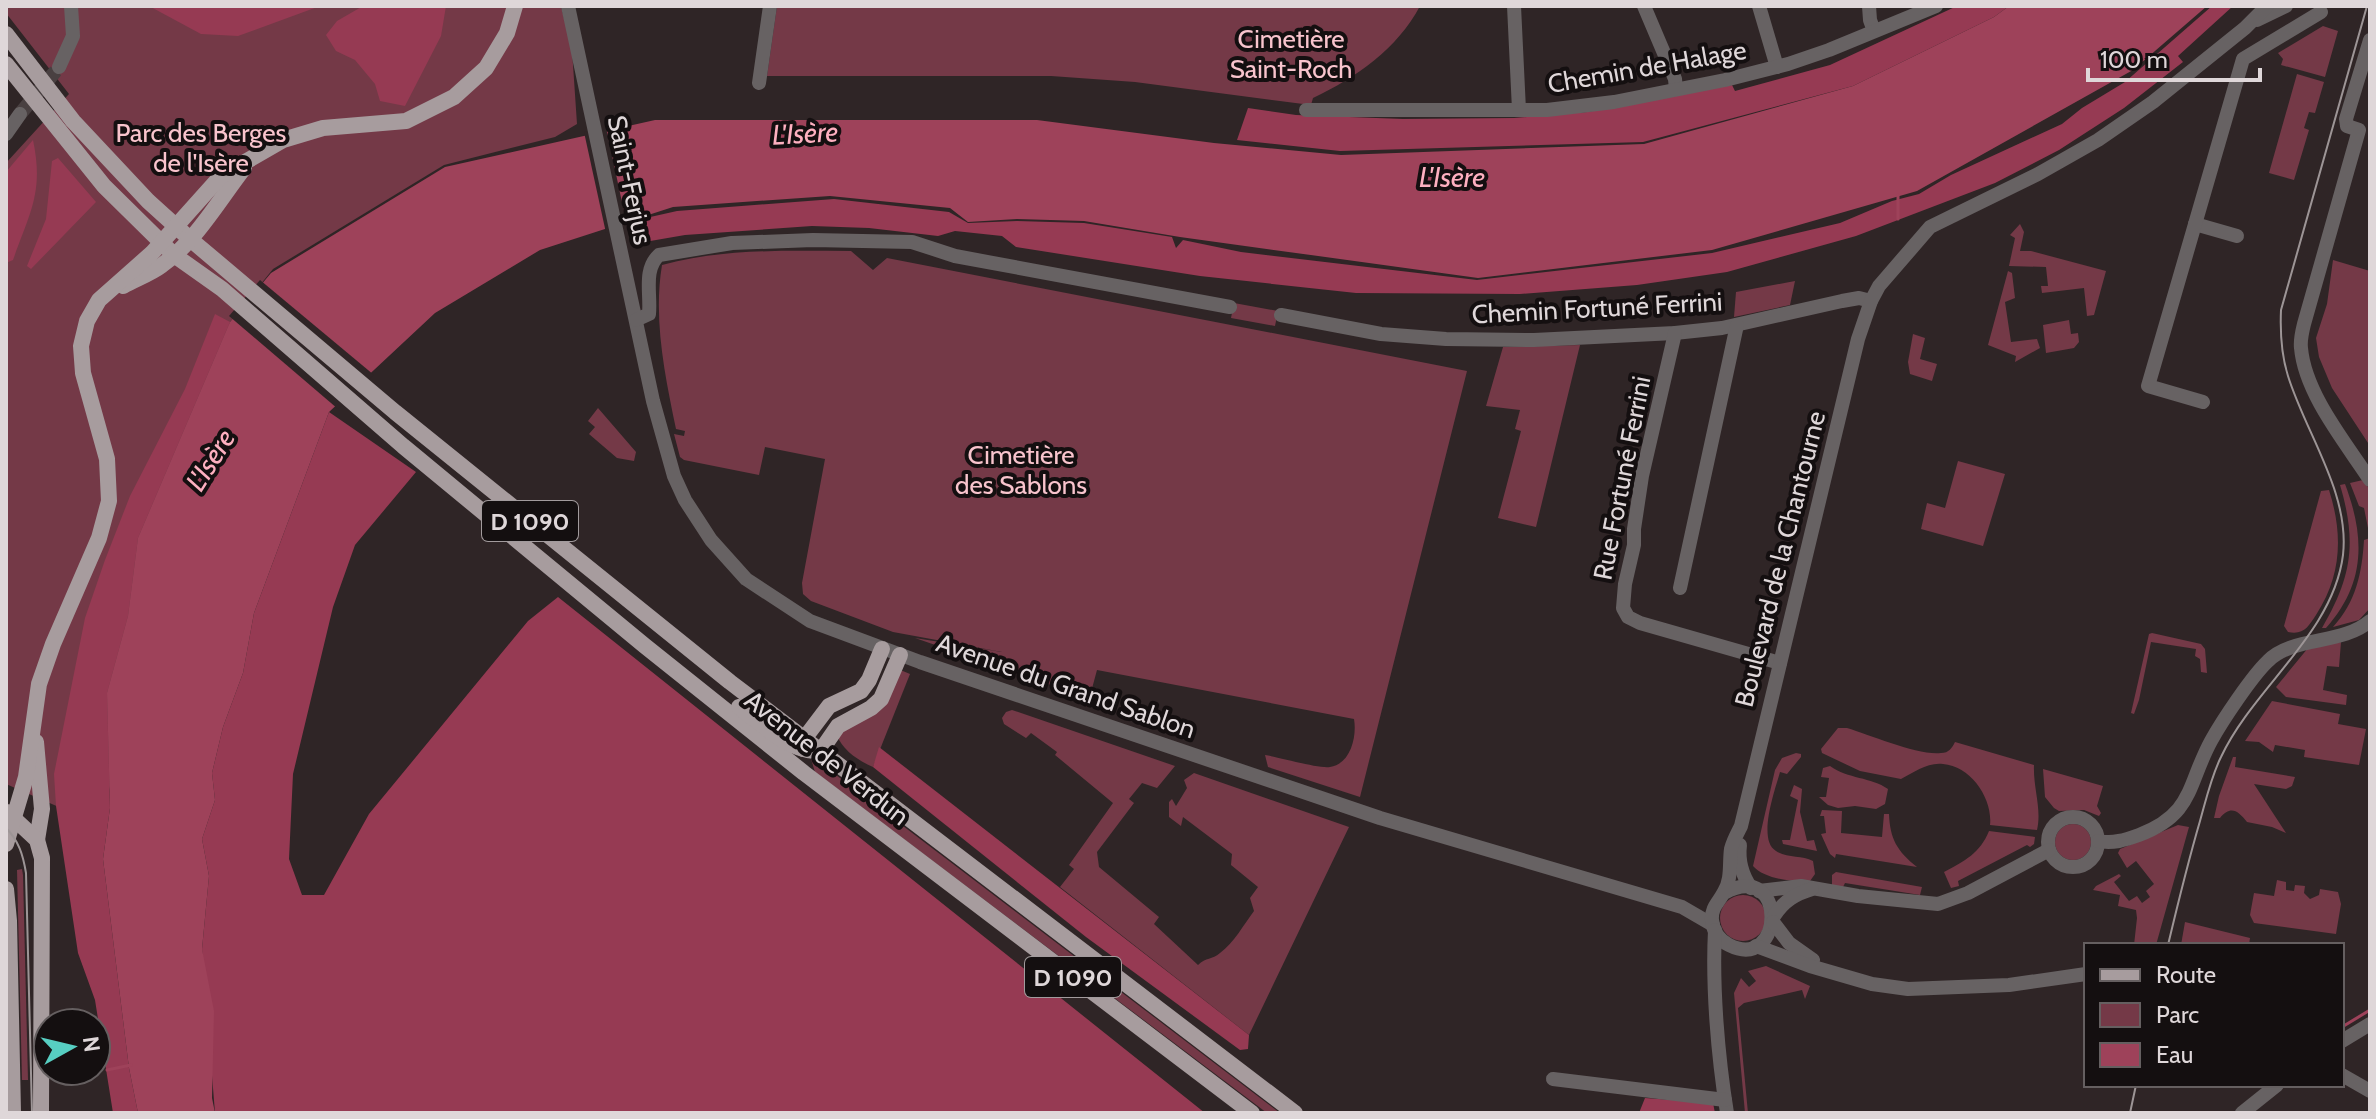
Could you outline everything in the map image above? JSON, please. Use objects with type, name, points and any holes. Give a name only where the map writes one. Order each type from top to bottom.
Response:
[{"type":"main road","points":[[37,840],[7,840],[10,815],[26,777],[39,684],[99,538],[109,501],[107,459],[83,373],[81,346],[87,321],[99,300],[156,269],[177,227],[221,176],[283,140],[323,128],[406,121],[454,97],[486,68],[507,33],[515,6]]},
{"type":"main road","name":"D 1090","points":[[6,34],[73,121],[118,171],[190,239]]},
{"type":"main road","name":"D 1090","points":[[6,64],[104,186],[167,249]]},
{"type":"main road","points":[[167,249],[190,239],[250,160]]},
{"type":"main road","name":"Avenue de Verdun","points":[[190,239],[395,412],[804,745]]},
{"type":"main road","name":"Avenue de Verdun","points":[[167,249],[222,289],[383,428],[804,773],[1252,1113]]},
{"type":"main road","points":[[804,773],[804,745],[829,706],[861,691],[882,649]]},
{"type":"main road","points":[[820,752],[838,726],[881,699],[900,655]]},
{"type":"main road","points":[[674,668],[726,697],[791,745],[804,745]]},
{"type":"main road","points":[[34,732],[40,765],[42,809],[37,840],[42,858],[41,1109]]},
{"type":"main road","name":"D 1090","points":[[804,745],[820,752]]},
{"type":"main road","name":"Avenue de Verdun","points":[[820,752],[1295,1113]]},
{"type":"main road","points":[[10,815],[37,840]]},
{"type":"main road","points":[[6,889],[13,1113]]},
{"type":"street","points":[[59,67],[73,36],[71,6]]},
{"type":"street","name":"Saint-Ferjus","points":[[568,6],[630,294]]},
{"type":"street","points":[[759,83],[770,6]]},
{"type":"street","points":[[1514,6],[1519,110]]},
{"type":"street","points":[[1644,6],[1675,79],[1676,89]]},
{"type":"street","points":[[1759,6],[1777,67]]},
{"type":"street","points":[[1869,6],[1874,31]]},
{"type":"street","name":"Chemin de Halage","points":[[1306,110],[1519,110],[1589,106],[1777,67],[1829,50],[1936,6]]},
{"type":"street","points":[[1871,301],[1884,278],[1930,227],[2038,174],[2098,140],[2153,102],[2250,24],[2267,6]]},
{"type":"street","points":[[2250,24],[2286,6]]},
{"type":"street","points":[[2203,402],[2148,386],[2243,59],[2321,12]]},
{"type":"street","points":[[2370,40],[2346,119],[2347,126],[2359,130],[2301,340],[2303,358],[2313,387],[2333,425],[2370,480]]},
{"type":"street","points":[[6,134],[20,114]]},
{"type":"street","points":[[2195,224],[2237,236]]},
{"type":"street","points":[[636,320],[649,314],[649,273],[652,262],[659,255],[732,243],[813,240],[912,242],[955,256],[1230,307]]},
{"type":"street","name":"Avenue du Grand Sablon","points":[[630,294],[669,464],[685,500],[728,560],[763,592],[810,621],[882,649],[1380,818],[1682,907],[1714,928]]},
{"type":"street","name":"Chemin Fortuné Ferrini","points":[[1281,315],[1381,334],[1446,339],[1534,340],[1675,333],[1737,325],[1859,298],[1871,301]]},
{"type":"street","name":"Boulevard de la Chantourne","points":[[1720,897],[1729,876],[1731,850],[1740,829],[1858,339],[1871,301]]},
{"type":"street","points":[[1680,588],[1737,325]]},
{"type":"street","name":"Rue Fortuné Ferrini","points":[[1675,333],[1642,476],[1623,608],[1628,617],[1640,623],[1780,663]]},
{"type":"street","points":[[2098,841],[2108,843],[2128,839],[2154,829],[2178,812],[2189,795],[2218,729],[2268,660],[2282,651],[2349,634],[2370,621]]},
{"type":"street","points":[[2073,817],[2083,819],[2092,827],[2098,841],[2092,857],[2078,866],[2061,863],[2049,850],[2050,832],[2055,824],[2073,817]]},
{"type":"street","name":"Boulevard de la Chantourne","points":[[1740,829],[1739,859],[1746,880],[1755,889]]},
{"type":"street","points":[[1553,1079],[1726,1107],[1712,914],[1720,897],[1732,888],[1790,885],[1938,904],[1968,893],[2049,850]]},
{"type":"street","points":[[1755,889],[1771,904],[1774,919],[1789,943],[1818,966]]},
{"type":"street","points":[[1714,928],[1725,943],[1733,947],[1756,946],[1769,934],[1784,902],[1812,889]]},
{"type":"street","name":"Avenue du Grand Sablon","points":[[1682,907],[1720,897]]},
{"type":"street","points":[[1756,946],[1872,984],[1908,989],[2009,985],[2084,974]]},
{"type":"street","points":[[1716,984],[1724,956],[1733,947]]},
{"type":"street","points":[[2344,1040],[2370,1024]]},
{"type":"street","points":[[2344,1076],[2370,1091]]},
{"type":"street","points":[[2242,1113],[2273,1087]]},
{"type":"green space","name":"Parc des Berges de l'Isère","points":[[6,6],[561,6],[572,50],[577,124],[555,137],[444,165],[273,269],[230,322],[100,825],[6,784],[6,163],[69,94],[6,13]]},
{"type":"green space","name":"Cimetière Saint-Roch","points":[[777,6],[1420,6],[1388,48],[1345,81],[1313,98],[1311,105],[1135,82],[1051,76],[767,76]]},
{"type":"green space","points":[[2323,26],[2338,31],[2325,77],[2281,65],[2283,59],[2278,53]]},
{"type":"green space","points":[[2297,74],[2324,82],[2315,113],[2309,112],[2304,128],[2309,130],[2294,180],[2269,173]]},
{"type":"green space","points":[[2020,224],[2024,232],[2020,251],[2031,251],[2106,271],[2094,315],[2087,316],[2084,288],[2042,293],[2041,286],[2048,286],[2046,267],[2009,266],[2015,238],[2010,235]]},
{"type":"green space","name":"Cimetière des Sablons","points":[[851,251],[873,270],[887,258],[1467,371],[1360,797],[1268,767],[1265,755],[1317,766],[1337,765],[1351,748],[1354,719],[1097,670],[1087,707],[1078,700],[1077,694],[915,638],[1002,652],[893,632],[811,601],[803,594],[802,583],[825,459],[765,447],[759,475],[680,457],[674,434],[684,436],[685,431],[676,429],[662,347],[659,306],[662,265],[732,253]]},
{"type":"green space","points":[[2333,260],[2370,271],[2370,446],[2332,388],[2319,357],[2316,338],[2327,304]]},
{"type":"green space","points":[[2008,271],[2012,273],[2015,298],[2005,302],[2011,342],[2037,339],[2040,348],[2015,362],[2016,356],[1988,345]]},
{"type":"green space","points":[[1795,281],[1790,305],[1734,317],[1736,292]]},
{"type":"green space","points":[[1234,303],[1278,311],[1275,326],[1231,318]]},
{"type":"green space","points":[[2069,320],[2071,334],[2078,333],[2079,342],[2074,348],[2046,353],[2043,325]]},
{"type":"green space","points":[[1913,334],[1925,338],[1920,359],[1937,364],[1932,381],[1910,374],[1908,362]]},
{"type":"green space","points":[[1580,345],[1536,527],[1498,518],[1521,431],[1515,429],[1520,410],[1486,406],[1503,347]]},
{"type":"green space","points":[[598,408],[636,452],[634,461],[617,458],[589,434],[595,427],[588,421]]},
{"type":"green space","points":[[1958,461],[2005,474],[1983,546],[1921,529],[1927,503],[1945,508]]},
{"type":"green space","points":[[2363,480],[2370,490],[2370,538],[2364,508],[2359,506],[2350,483]]},
{"type":"green space","points":[[2345,484],[2356,523],[2358,559],[2349,594],[2326,628],[2322,628],[2340,592],[2349,559],[2349,524],[2340,485]]},
{"type":"green space","points":[[2329,490],[2338,538],[2331,585],[2308,626],[2302,631],[2288,632],[2284,626],[2321,491]]},
{"type":"green space","points":[[2370,538],[2370,608],[2359,620],[2333,627],[2352,597],[2362,564],[2364,540]]},
{"type":"green space","points":[[2149,634],[2201,644],[2205,649],[2207,673],[2201,672],[2200,659],[2195,656],[2196,649],[2151,642],[2134,714],[2131,713]]},
{"type":"green space","points":[[2341,642],[2339,667],[2327,666],[2323,690],[2347,695],[2346,705],[2286,697],[2276,687],[2308,648]]},
{"type":"green space","points":[[898,669],[910,674],[873,767],[852,754],[837,735]]},
{"type":"green space","points":[[2272,701],[2340,714],[2338,724],[2366,729],[2359,765],[2304,757],[2305,750],[2275,745],[2273,752],[2259,742],[2245,741]]},
{"type":"green space","points":[[1012,710],[1175,766],[1157,788],[1142,783],[1129,799],[1134,803],[1097,852],[1099,867],[1159,917],[1154,924],[1198,965],[1217,955],[1234,939],[1254,911],[1250,898],[1258,887],[1231,865],[1232,854],[1183,817],[1181,826],[1169,817],[1169,802],[1172,799],[1176,806],[1187,788],[1184,780],[1194,773],[1349,827],[1249,1035],[1060,887],[1074,869],[1069,865],[1113,803],[1055,755],[1057,752],[1031,733],[1026,738],[1004,724],[1002,718]]},
{"type":"green space","points":[[1838,728],[1932,753],[1946,752],[1955,742],[2034,765],[2037,830],[1990,825],[1984,795],[1971,777],[1953,766],[1932,765],[1901,779],[1860,771],[1822,753],[1821,749]]},
{"type":"green space","points":[[1796,753],[1801,757],[1787,774],[1780,772],[1769,814],[1768,837],[1776,851],[1813,861],[1815,874],[1810,881],[1771,877],[1753,866],[1775,770],[1782,758]]},
{"type":"green space","points":[[2233,757],[2236,757],[2235,767],[2295,777],[2292,786],[2286,789],[2254,784],[2286,833],[2247,822],[2234,811],[2214,818]]},
{"type":"green space","points":[[811,759],[819,762],[1280,1113],[1267,1113],[815,772]]},
{"type":"green space","points":[[1830,766],[1888,789],[1885,804],[1876,809],[1828,805],[1819,797],[1826,797],[1829,778],[1821,777],[1823,768]]},
{"type":"green space","points":[[2043,769],[2103,786],[2097,806],[2101,813],[2099,816],[2084,810],[2059,811],[2054,808],[2045,797]]},
{"type":"green space","points":[[1794,785],[1802,789],[1800,812],[1807,841],[1814,840],[1817,851],[1783,844],[1782,840],[1790,840],[1798,800],[1790,796]]},
{"type":"green space","points":[[1822,810],[1842,811],[1841,833],[1882,837],[1884,814],[1889,814],[1896,844],[1917,867],[1836,854],[1835,858],[1821,834],[1826,833],[1824,816],[1820,816]]},
{"type":"green space","points":[[2073,824],[2086,829],[2091,842],[2086,855],[2073,860],[2060,855],[2055,842],[2060,829]]},
{"type":"green space","points":[[2178,825],[2189,827],[2157,943],[2134,943],[2136,910],[2118,906],[2120,895],[2093,890],[2119,874],[2121,876],[2114,882],[2129,901],[2137,896],[2142,903],[2150,897],[2146,891],[2154,884],[2136,861],[2127,868],[2118,853],[2120,849]]},
{"type":"green space","points":[[1989,831],[2035,837],[2034,844],[1958,881],[1959,886],[1951,888],[1944,872],[1971,856]]},
{"type":"green space","points":[[22,869],[28,1080],[22,1080],[17,870]]},
{"type":"green space","points":[[1836,872],[1922,887],[1920,895],[1845,883],[1843,887],[1832,885],[1832,875]]},
{"type":"green space","points":[[2277,880],[2286,882],[2286,890],[2294,891],[2295,885],[2305,886],[2304,893],[2310,899],[2319,895],[2320,889],[2338,892],[2341,904],[2336,934],[2254,923],[2250,915],[2254,893],[2274,896]]},
{"type":"green space","points":[[1743,895],[1759,902],[1766,918],[1759,934],[1743,941],[1727,934],[1720,918],[1727,902]]},
{"type":"green space","points":[[2185,922],[2250,938],[2249,943],[2181,943]]},
{"type":"green space","points":[[1766,966],[1810,986],[1805,999],[1802,990],[1744,1003],[1738,1008],[1748,1113],[1745,1113],[1734,993],[1741,978],[1749,987],[1756,981],[1748,971]]},
{"type":"shaded area","points":[[149,6],[320,6],[238,36],[201,34]]},
{"type":"shaded area","points":[[363,6],[446,6],[441,36],[405,106],[380,101],[375,84],[355,60],[336,51],[326,35],[337,21]]},
{"type":"shaded area","points":[[1957,6],[2009,6],[1994,17],[1853,86],[1643,142],[1340,151],[1237,140],[1248,108],[1296,115],[1403,119],[1514,118],[1587,112],[1732,85],[1735,91],[1830,65]]},
{"type":"shaded area","points":[[2212,6],[2233,6],[2178,56],[2183,62],[2124,108],[2059,150],[1995,183],[1856,236],[1727,272],[1637,285],[1520,294],[1356,293],[1200,276],[1016,247],[1002,236],[955,231],[938,236],[869,228],[812,226],[685,235],[633,244],[628,222],[677,211],[834,199],[949,212],[968,223],[1084,223],[1172,237],[1176,248],[1183,240],[1241,252],[1477,280],[1712,253],[1840,223],[1892,201],[1919,194],[1951,175],[2062,124],[2125,82]]},
{"type":"shaded area","points":[[33,140],[37,174],[34,202],[13,260],[6,263],[6,172]]},
{"type":"shaded area","points":[[58,158],[96,202],[31,269],[27,266],[46,219],[52,161]]},
{"type":"shaded area","points":[[215,314],[230,322],[138,538],[128,616],[107,693],[110,808],[103,859],[129,1068],[138,1113],[113,1113],[109,1087],[112,1087],[112,1007],[96,1007],[78,953],[54,774],[85,618],[130,496],[185,389]]},
{"type":"shaded area","points":[[329,412],[416,472],[355,545],[333,607],[293,774],[289,859],[302,895],[324,895],[369,814],[528,621],[558,597],[1205,1113],[215,1113],[202,949],[209,876],[202,839],[215,800],[212,773],[223,727],[243,673],[254,613]]},
{"type":"shaded area","points":[[879,747],[1249,1035],[1248,1049],[1240,1050],[1086,937],[873,767]]},
{"type":"shaded area","points":[[1645,1098],[1713,1103],[1715,1113],[1639,1113]]},
{"type":"water","name":"L'Isère","points":[[2009,6],[2207,6],[2133,70],[1917,191],[1712,250],[1478,278],[1084,221],[1017,219],[968,222],[950,208],[830,196],[673,207],[540,250],[435,313],[329,412],[254,613],[243,673],[223,727],[212,773],[215,800],[202,839],[209,876],[202,949],[214,1011],[212,1098],[215,1113],[138,1113],[129,1068],[103,859],[110,808],[107,693],[128,616],[138,538],[230,322],[271,273],[445,167],[655,120],[1037,120],[1214,143],[1341,155],[1644,144],[1853,86],[1994,17]]},
{"type":"pier","points":[[606,127],[627,226],[606,233],[584,132]]},
{"type":"pier","points":[[260,280],[374,375],[338,409],[229,316]]},
{"type":"waterway","points":[[1898,195],[1898,219]]},
{"type":"waterway","points":[[2344,1026],[2370,1010]]},
{"type":"waterway","points":[[112,1069],[131,1065]]},
{"type":"tunnel","points":[[20,114],[59,67]]},
{"type":"tram line","points":[[2168,943],[2217,765],[2252,707],[2290,660],[2324,610],[2336,584],[2343,555],[2340,509],[2333,486],[2286,368],[2281,310],[2367,6]]},
{"type":"tram line","points":[[6,828],[20,849],[26,873],[32,1113]]},
{"type":"tram line","points":[[2130,1113],[2136,1087]]}]
